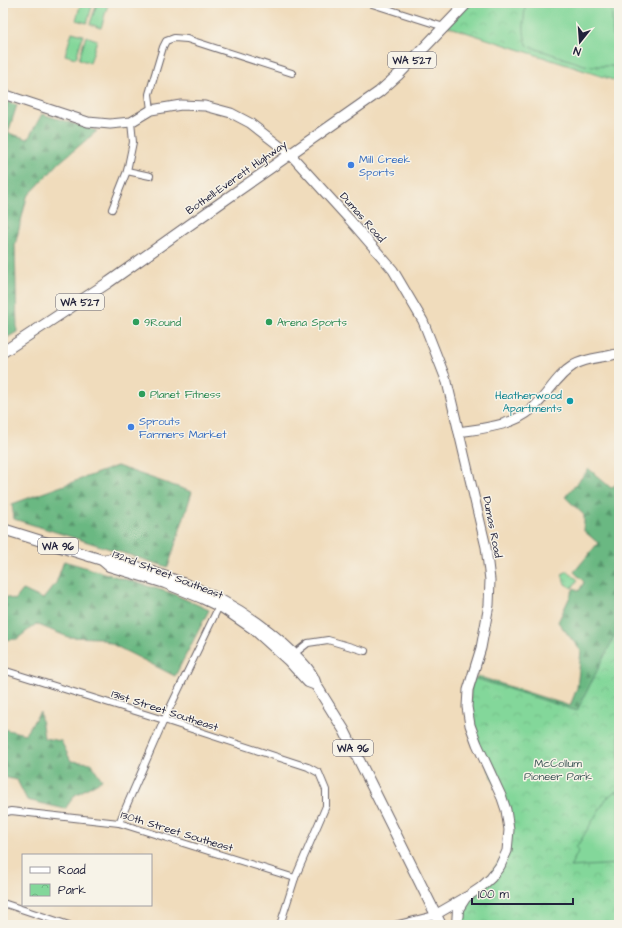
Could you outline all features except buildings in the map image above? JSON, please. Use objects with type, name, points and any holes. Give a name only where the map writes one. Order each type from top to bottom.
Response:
[{"type":"main road","name":"Bothell-Everett Highway","points":[[3,352],[109,282],[379,92],[398,75],[467,3]]},
{"type":"main road","name":"132nd Street Southeast","points":[[3,529],[102,560],[109,566],[165,583],[219,606],[255,630],[288,660],[308,682],[316,685]]},
{"type":"main road","name":"132nd Street Southeast","points":[[102,560],[111,559],[155,573],[190,585],[222,600],[257,622],[278,638],[294,654],[314,677],[316,685],[344,730],[435,915]]},
{"type":"main road","points":[[457,925],[458,909],[465,898]]},
{"type":"main road","name":"WA 96","points":[[435,915],[441,925]]},
{"type":"street","points":[[368,3],[389,6],[444,27]]},
{"type":"street","points":[[3,94],[88,122],[110,124],[131,122],[151,110],[149,94],[163,47],[166,41],[174,38],[186,39],[292,73]]},
{"type":"street","name":"Dumas Road","points":[[151,110],[181,105],[205,106],[231,113],[250,124],[290,154],[393,270],[423,320],[448,382],[486,547],[490,580],[489,605],[481,648],[469,684],[467,707],[472,731],[502,798],[506,810],[509,830],[507,851],[500,866],[491,878],[480,888],[465,898],[435,915]]},
{"type":"street","points":[[112,209],[127,171],[133,142],[131,122]]},
{"type":"street","points":[[127,171],[150,176]]},
{"type":"street","points":[[459,432],[512,422],[532,409],[561,375],[576,364],[596,357],[619,353]]},
{"type":"street","points":[[119,823],[164,720],[219,606]]},
{"type":"street","points":[[294,654],[308,643],[328,640],[365,651]]},
{"type":"street","name":"131st Street Southeast","points":[[3,670],[164,720],[308,767],[319,773],[326,790],[326,806],[295,878]]},
{"type":"street","name":"130th Street Southeast","points":[[3,813],[11,811],[119,823],[295,878]]},
{"type":"street","points":[[288,925],[280,924],[295,878]]},
{"type":"street","points":[[3,903],[68,925]]},
{"type":"street","points":[[395,925],[435,915]]},
{"type":"green space","points":[[81,3],[93,3],[87,23],[76,20]]},
{"type":"green space","points":[[97,3],[108,4],[101,28],[90,24]]},
{"type":"green space","points":[[470,3],[619,3],[619,82],[447,26]]},
{"type":"green space","points":[[525,3],[611,3],[615,66],[584,65],[528,46],[524,30]]},
{"type":"green space","points":[[72,32],[83,35],[76,58],[65,55]]},
{"type":"green space","points":[[86,36],[97,40],[90,63],[79,59]]},
{"type":"green space","points":[[3,101],[17,105],[8,133],[28,139],[42,114],[97,131],[60,162],[27,197],[15,245],[17,332],[3,340]]},
{"type":"green space","points":[[117,466],[192,492],[168,567],[14,519],[12,504]]},
{"type":"green space","points":[[589,469],[611,488],[619,482],[619,704],[593,718],[476,690],[477,676],[570,706],[577,688],[581,651],[558,622],[574,588],[579,591],[584,582],[574,572],[598,543],[584,531],[584,515],[565,497]]},
{"type":"green space","points":[[64,561],[171,593],[209,610],[175,676],[100,638],[68,637],[36,624],[17,639],[3,640],[3,596],[15,600],[23,590],[43,599],[56,583]]},
{"type":"green space","points":[[568,571],[578,580],[572,588],[565,584],[562,574]]},
{"type":"green space","name":"McCollum Pioneer Park","points":[[619,627],[619,925],[458,925],[462,906],[480,888],[507,851],[506,810],[470,725],[471,677],[577,711]]},
{"type":"green space","points":[[40,712],[44,738],[61,741],[71,761],[91,763],[102,780],[75,795],[65,809],[27,800],[17,780],[3,777],[3,729],[25,734]]},
{"type":"green space","points":[[614,792],[619,792],[619,864],[570,867],[579,850],[576,848],[606,799]]},
{"type":"place","name":"Mill Creek Sports","points":[[351,165]]},
{"type":"place","name":"9Round","points":[[136,322]]},
{"type":"place","name":"Arena Sports","points":[[269,322]]},
{"type":"place","name":"Planet Fitness","points":[[142,394]]},
{"type":"place","name":"Heatherwood Apartments","points":[[570,401]]},
{"type":"place","name":"Sprouts Farmers Market","points":[[131,427]]}]
